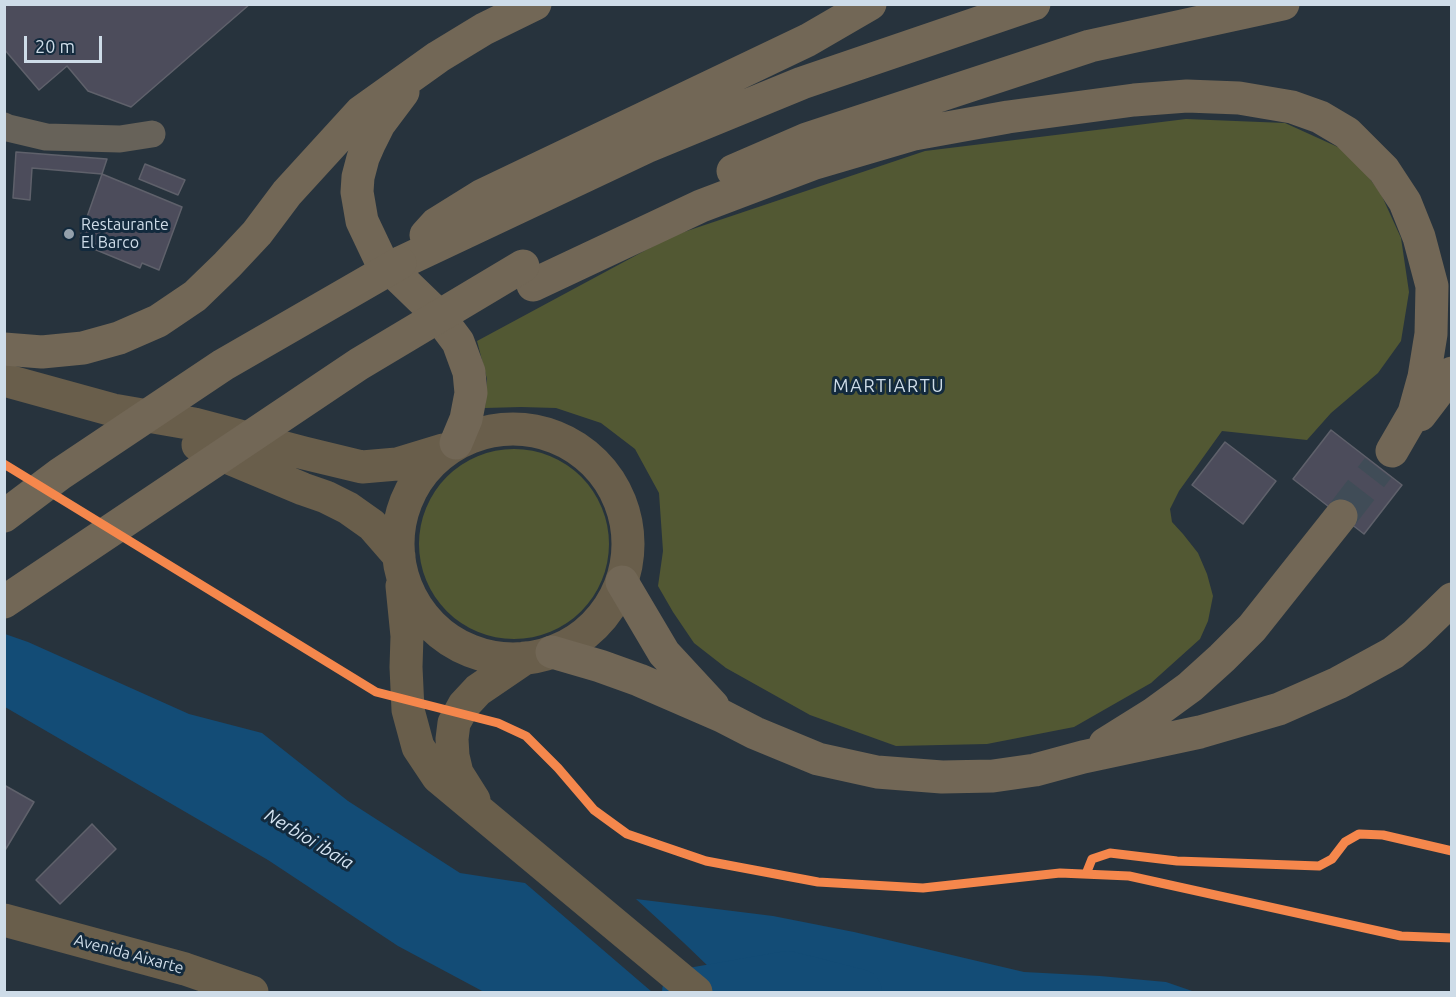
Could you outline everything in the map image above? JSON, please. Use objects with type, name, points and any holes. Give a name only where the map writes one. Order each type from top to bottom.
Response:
[{"type":"highway","points":[[4,349],[42,352],[83,348],[119,338],[158,321],[195,296],[227,265],[257,233],[287,193],[361,112],[438,57],[484,29],[535,4]]},
{"type":"highway","points":[[4,516],[60,474],[223,365],[400,263],[488,207],[808,40],[870,4]]},
{"type":"highway","points":[[488,207],[646,147],[802,83],[1034,4]]},
{"type":"highway","points":[[4,602],[359,364],[404,352],[528,275],[681,194],[807,139],[1090,46],[1283,4]]},
{"type":"highway","points":[[418,72],[379,124],[363,158],[357,192],[362,221],[380,258],[437,315],[458,342],[469,372],[471,393],[466,419],[453,446]]},
{"type":"highway","points":[[528,275],[812,164],[914,134],[1008,117],[1134,100],[1188,96],[1239,98],[1292,107],[1320,117],[1347,133],[1384,170],[1405,201],[1419,237],[1432,286],[1431,334],[1424,377],[1414,413],[1385,459],[1452,373]]},
{"type":"highway","points":[[1083,757],[1153,714],[1190,687],[1222,658],[1252,628],[1341,516]]},
{"type":"highway","points":[[622,582],[664,653],[722,716]]},
{"type":"highway","points":[[539,655],[600,666],[639,680],[722,716],[754,733],[818,759],[877,772],[942,777],[993,776],[1035,770],[1083,757],[1200,732],[1279,709],[1338,683],[1393,653],[1452,599]]},
{"type":"main road","points":[[4,380],[113,410],[194,424],[362,467],[397,464],[453,446],[482,433],[510,428],[538,431],[555,437],[587,456],[606,476],[620,500],[627,527],[628,555],[622,582],[611,605],[595,626],[575,641],[539,655],[478,690],[464,705],[454,723],[453,756],[457,773],[470,795],[492,823]]},
{"type":"main road","points":[[113,410],[348,508],[372,525],[400,562],[410,595],[426,618],[446,637],[471,651],[497,658],[539,655]]},
{"type":"main road","points":[[453,446],[433,461],[419,477],[408,495],[399,535],[407,636],[408,710],[418,747],[438,777],[696,993]]},
{"type":"main road","name":"Avenida Aixarte","points":[[4,920],[174,965],[252,993]]},
{"type":"street","points":[[4,126],[46,137],[120,139],[152,134]]},
{"type":"green space","points":[[1186,119],[1285,123],[1351,153],[1381,194],[1401,238],[1409,292],[1401,341],[1378,373],[1331,413],[1307,440],[1222,431],[1179,491],[1170,509],[1172,522],[1198,553],[1213,596],[1208,621],[1200,639],[1151,683],[1074,727],[987,744],[896,746],[810,715],[726,668],[694,643],[673,612],[658,586],[663,551],[659,493],[635,449],[601,423],[556,408],[485,408],[487,379],[477,341],[672,236],[925,151]]},
{"type":"green space","points":[[523,449],[533,450],[559,460],[575,470],[588,483],[602,507],[608,525],[608,563],[602,581],[588,605],[575,618],[551,632],[533,638],[505,639],[495,638],[469,628],[453,618],[440,605],[426,581],[420,563],[419,535],[420,525],[430,499],[440,483],[453,470],[477,456],[495,450]]},
{"type":"water","points":[[5,634],[28,642],[189,714],[262,733],[348,801],[460,873],[525,883],[652,992],[484,992],[398,946],[268,860],[5,707]]},
{"type":"water","points":[[636,899],[773,916],[854,932],[1024,972],[1166,982],[1195,992],[735,992]]},
{"type":"building","points":[[4,4],[250,4],[131,107],[88,91],[67,66],[39,90],[4,49]]},
{"type":"building","points":[[16,152],[107,159],[102,174],[32,168],[30,200],[13,198]]},
{"type":"building","points":[[145,164],[185,180],[178,195],[139,179]]},
{"type":"building","points":[[102,174],[182,207],[159,270],[142,263],[140,268],[94,249],[96,244],[80,237]]},
{"type":"building","points":[[1331,430],[1402,485],[1364,534],[1293,479]]},
{"type":"building","points":[[1225,442],[1276,481],[1243,524],[1192,485]]},
{"type":"building","points":[[4,785],[34,802],[4,852]]},
{"type":"building","points":[[92,824],[116,849],[60,904],[36,880]]},
{"type":"waterway","name":"Nerbioi ibaia","points":[[685,992],[788,974],[859,992]]},
{"type":"tunnel","points":[[1341,516],[1378,468]]},
{"type":"cycle path","points":[[4,464],[376,692],[498,723],[526,736],[558,768],[594,810],[627,834],[706,861],[818,882],[923,888],[1060,873],[1129,876],[1401,936],[1452,938]]},
{"type":"cycle path","points":[[1086,874],[1092,859],[1110,853],[1177,861],[1319,866],[1332,859],[1345,842],[1359,834],[1383,835],[1452,851]]},
{"type":"place","name":"Restaurante El Barco","points":[[69,234]]},
{"type":"district","name":"MARTIARTU","points":[[889,386]]}]
